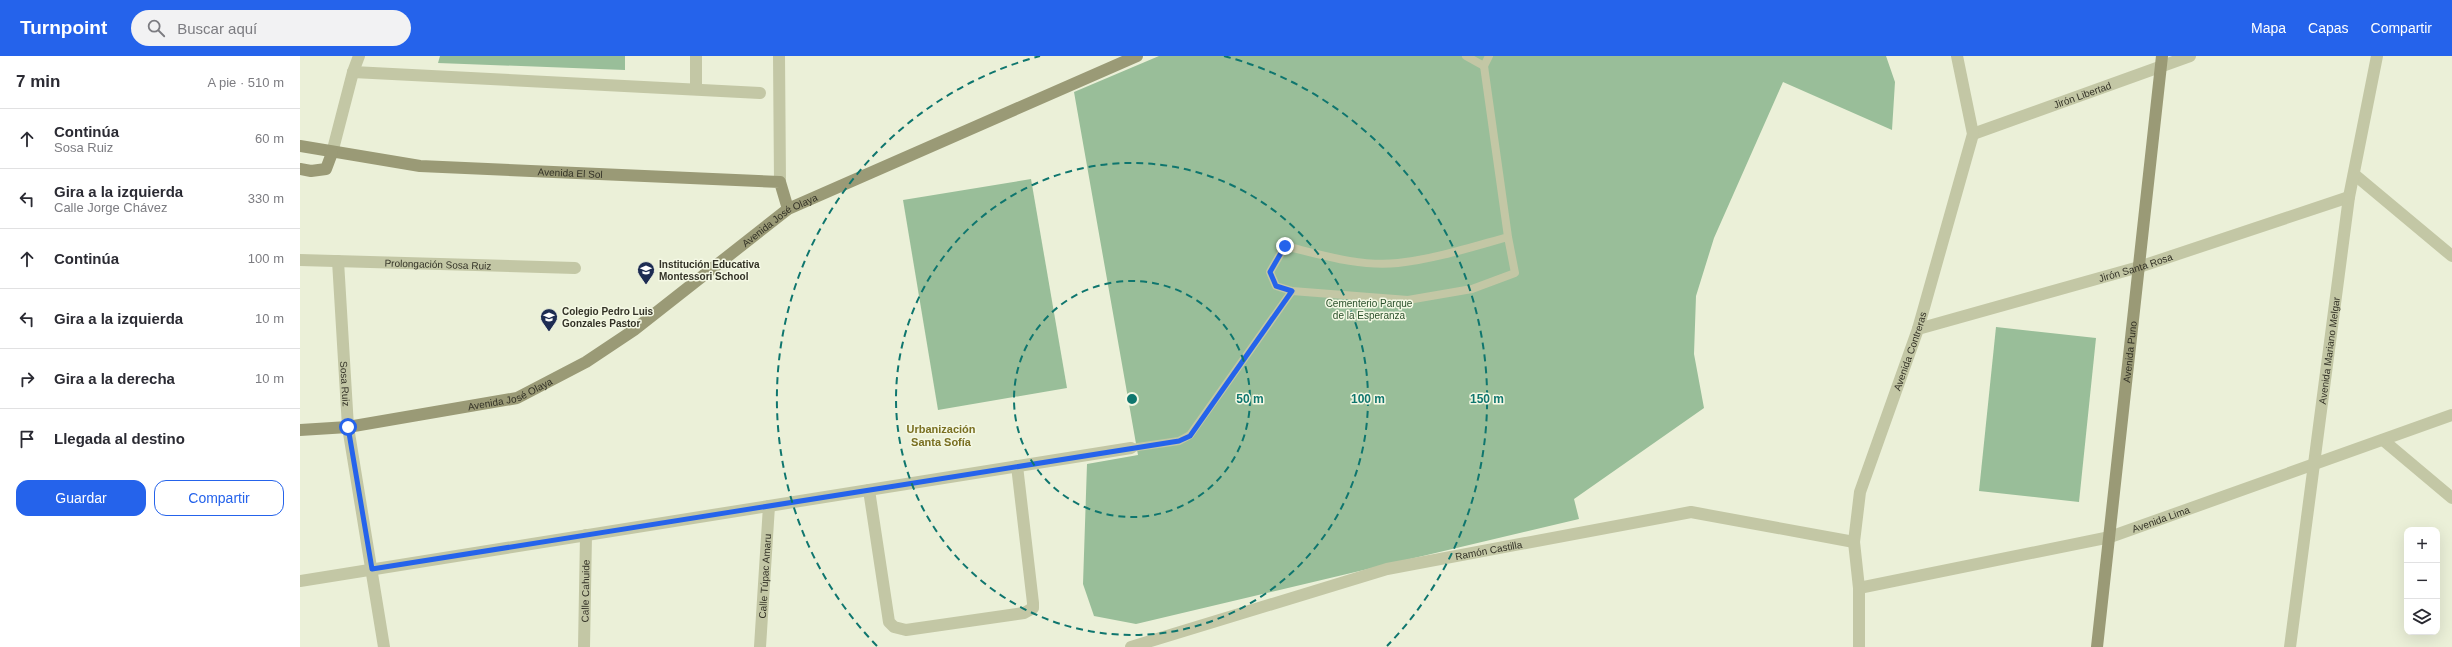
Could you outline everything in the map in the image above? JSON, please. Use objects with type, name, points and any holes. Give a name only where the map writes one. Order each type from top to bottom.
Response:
[{"type":"street","points":[[300,169],[311,171],[326,169],[332,153],[353,72],[359,56]]},
{"type":"street","points":[[696,56],[696,88]]},
{"type":"street","points":[[779,56],[780,182],[788,209]]},
{"type":"street","name":"Avenida José Olaya","points":[[300,430],[348,427],[517,398],[586,362],[634,330],[788,209],[1137,56]]},
{"type":"street","name":"Avenida Contreras","points":[[1859,647],[1859,588],[1854,542],[1860,492],[1918,328],[1973,134],[1957,56]]},
{"type":"street","name":"Jirón Libertad","points":[[1973,134],[2161,62],[2190,56]]},
{"type":"street","name":"Avenida Mariano Melgar","points":[[2290,647],[2349,197],[2355,175],[2376,56]]},
{"type":"street","name":"Avenida Puno","points":[[2097,647],[2161,62]]},
{"type":"street","points":[[353,72],[535,83],[696,88],[760,93]]},
{"type":"street","name":"Avenida El Sol","points":[[300,146],[332,153],[420,166],[780,182]]},
{"type":"street","points":[[2355,175],[2452,256]]},
{"type":"street","name":"Jirón Santa Rosa","points":[[1918,328],[2139,267],[2349,197]]},
{"type":"street","name":"Prolongación Sosa Ruiz","points":[[300,260],[576,268]]},
{"type":"street","name":"Sosa Ruiz","points":[[338,261],[348,427],[384,647]]},
{"type":"street","name":"Avenida Lima","points":[[1859,588],[2110,537],[2314,466],[2452,415]]},
{"type":"street","points":[[2383,440],[2452,498]]},
{"type":"street","points":[[300,581],[1131,448]]},
{"type":"street","points":[[869,490],[889,622],[894,627],[906,630],[1024,613],[1033,608],[1034,603],[1017,466]]},
{"type":"street","name":"Calle Túpac Amaru","points":[[760,647],[769,506]]},
{"type":"street","name":"Ramón Castilla","points":[[1131,647],[1387,569],[1691,512],[1854,542]]},
{"type":"street","name":"Calle Cahuide","points":[[584,647],[586,535]]},
{"type":"lane","points":[[1466,56],[1484,66]]},
{"type":"lane","points":[[1489,56],[1484,66],[1508,237],[1515,273],[1472,289],[1408,300],[1292,291],[1276,286],[1270,272],[1285,246],[1353,262],[1398,263],[1436,256],[1508,237]]},
{"type":"lane","points":[[1131,448],[1179,441],[1190,436],[1292,291]]},
{"type":"green space","points":[[440,56],[625,56],[625,70],[438,63]]},
{"type":"green space","name":"Cementerio Parque de la Esperanza","points":[[1159,56],[1886,56],[1895,82],[1892,130],[1783,82],[1714,238],[1696,296],[1694,354],[1704,408],[1574,499],[1579,519],[1136,624],[1094,616],[1083,584],[1087,464],[1138,455],[1074,92]]},
{"type":"green space","points":[[1031,179],[1067,388],[938,410],[903,200]]},
{"type":"green space","points":[[1996,327],[2096,338],[2079,502],[1979,491]]},
{"type":"place","name":"Institución Educativa Montessori School","points":[[646,285]]},
{"type":"place","name":"Colegio Pedro Luis Gonzales Pastor","points":[[549,332]]},
{"type":"district","name":"Urbanización Santa Sofía","points":[[941,435]]},
{"type":"route","points":[[348,427],[372,569],[1179,441],[1190,436],[1292,291],[1276,286],[1270,272],[1285,246]]}]
